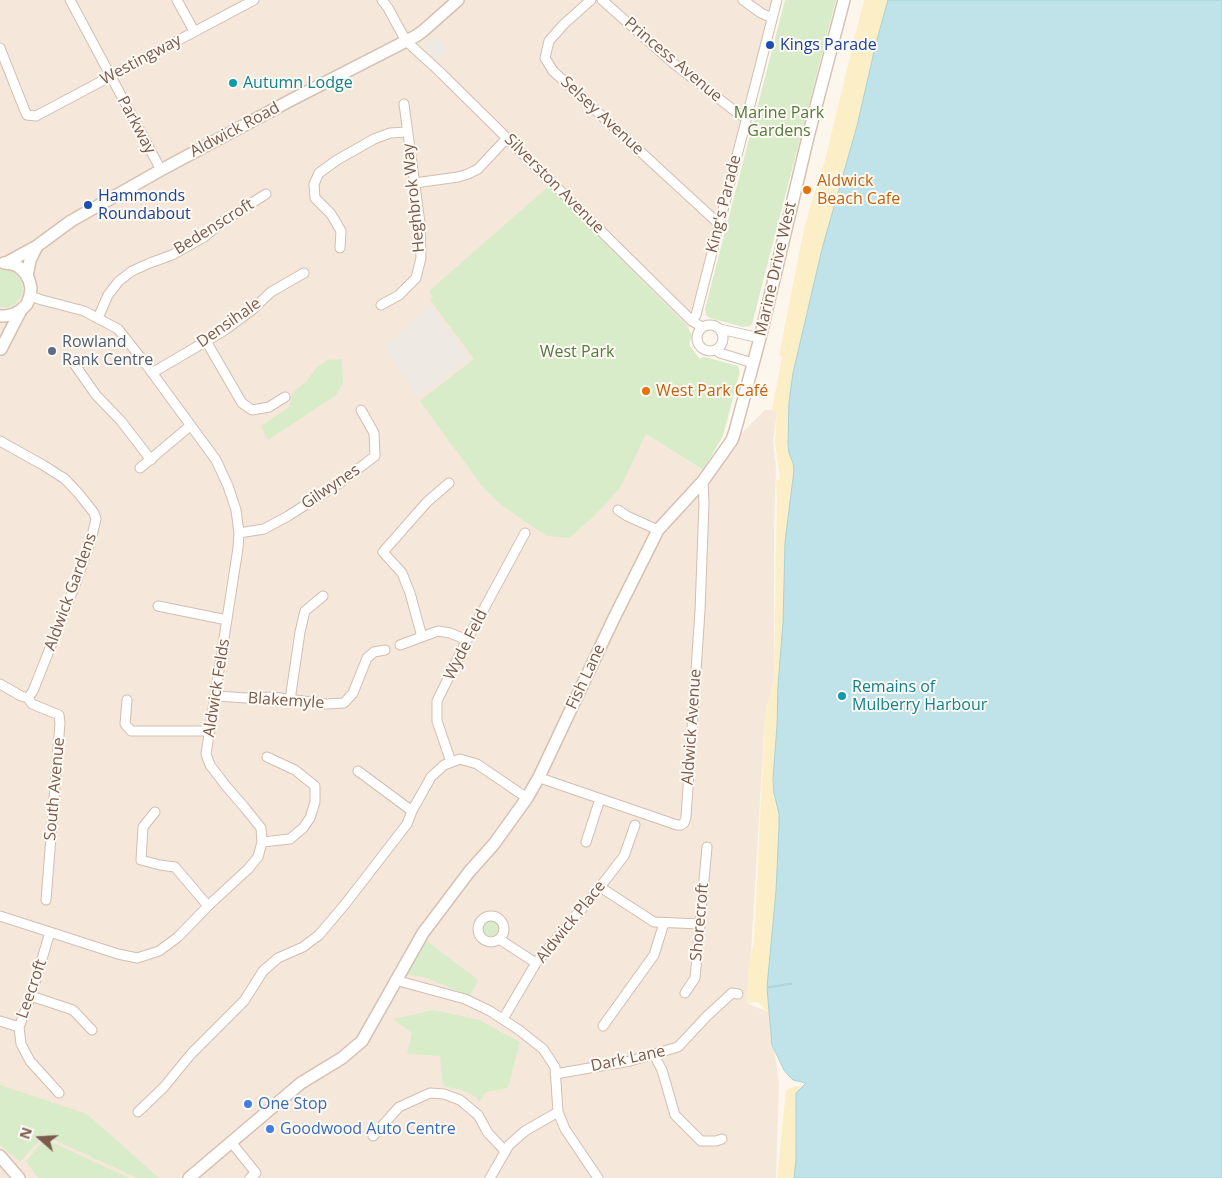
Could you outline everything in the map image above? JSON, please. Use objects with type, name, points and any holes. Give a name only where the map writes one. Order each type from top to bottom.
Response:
[{"type":"street","name":"Parkway","points":[[70,0],[161,170]]},
{"type":"street","points":[[177,0],[194,31]]},
{"type":"street","name":"Westingway","points":[[0,48],[25,111],[28,115],[36,116],[254,0]]},
{"type":"street","name":"Silverston Avenue","points":[[382,0],[406,41],[439,71],[692,320],[702,327],[709,324],[720,329],[760,338]]},
{"type":"street","name":"Aldwick Road","points":[[3,263],[37,246],[71,221],[161,170],[406,41],[423,31],[458,0]]},
{"type":"street","name":"Selsey Avenue","points":[[591,0],[564,24],[549,41],[545,58],[553,71],[719,224]]},
{"type":"street","name":"Princess Avenue","points":[[602,0],[673,63],[746,118]]},
{"type":"street","points":[[743,0],[761,13],[772,18]]},
{"type":"street","name":"King's Parade","points":[[692,320],[696,315],[777,0]]},
{"type":"street","name":"Marine Drive West","points":[[753,363],[844,0]]},
{"type":"street","name":"Heghbrok Way","points":[[381,305],[399,295],[416,278],[421,258],[420,223],[404,104]]},
{"type":"street","points":[[340,248],[340,231],[331,214],[315,198],[314,184],[319,172],[374,139],[390,133],[407,132]]},
{"type":"street","points":[[415,183],[468,174],[478,169],[507,138]]},
{"type":"street","name":"Bedenscroft","points":[[98,318],[108,295],[119,281],[132,271],[150,262],[172,255],[204,237],[222,222],[266,194]]},
{"type":"street","points":[[27,277],[30,260],[37,246]]},
{"type":"street","points":[[0,351],[30,296],[31,288],[25,273],[19,267],[3,263]]},
{"type":"street","name":"Densihale","points":[[152,373],[225,330],[252,310],[271,292],[304,273]]},
{"type":"street","name":"Aldwick Felds","points":[[30,296],[84,311],[118,329],[220,466],[236,510],[239,533],[206,754],[210,765],[261,828],[262,842]]},
{"type":"street","points":[[0,316],[14,314],[21,310]]},
{"type":"street","points":[[702,327],[697,335],[698,344],[708,352],[716,350],[722,344],[724,340],[720,329]]},
{"type":"street","points":[[206,341],[242,403],[252,410],[269,407],[285,398]]},
{"type":"street","points":[[716,350],[753,363]]},
{"type":"street","name":"Fish Lane","points":[[189,1178],[301,1083],[342,1058],[362,1040],[423,933],[469,872],[494,844],[527,798],[539,777],[658,530],[703,481],[732,440],[753,363]]},
{"type":"street","points":[[75,365],[96,395],[121,421],[150,460]]},
{"type":"street","name":"Gilwynes","points":[[239,533],[264,529],[288,516],[357,471],[375,456],[374,433],[361,410]]},
{"type":"street","points":[[140,468],[190,426]]},
{"type":"street","name":"Aldwick Gardens","points":[[0,441],[64,479],[79,494],[94,513],[96,519],[91,540],[75,585],[33,691],[28,698]]},
{"type":"street","name":"Aldwick Avenue","points":[[543,779],[676,825],[684,823],[700,610],[704,503],[703,481]]},
{"type":"street","points":[[384,552],[427,502],[449,483]]},
{"type":"street","points":[[618,510],[658,530]]},
{"type":"street","name":"Wyde Feld","points":[[451,762],[437,720],[438,701],[524,533]]},
{"type":"street","points":[[378,543],[402,573],[410,593],[422,637]]},
{"type":"street","points":[[290,700],[305,611],[322,596]]},
{"type":"street","points":[[158,606],[227,620]]},
{"type":"street","points":[[400,645],[438,631],[468,640]]},
{"type":"street","name":"Blakemyle","points":[[216,696],[273,697],[326,704],[344,703],[353,693],[367,658],[374,652],[385,650]]},
{"type":"street","points":[[0,684],[28,698]]},
{"type":"street","name":"South Avenue","points":[[28,698],[32,704],[59,715],[60,723],[46,900]]},
{"type":"street","points":[[127,700],[125,724],[131,731],[210,730]]},
{"type":"street","points":[[0,916],[118,954],[137,958],[159,951],[178,937],[248,869],[258,857],[262,842],[290,840],[303,828],[310,818],[315,802],[315,786],[295,770],[267,757]]},
{"type":"street","points":[[138,1112],[164,1087],[191,1054],[244,1001],[263,971],[278,958],[303,948],[319,935],[407,824],[431,777],[444,765],[460,759],[477,764],[527,798]]},
{"type":"street","points":[[358,771],[412,811]]},
{"type":"street","points":[[586,842],[600,799]]},
{"type":"street","points":[[155,812],[143,827],[141,860],[160,866],[175,867],[208,906]]},
{"type":"street","name":"Aldwick Place","points":[[503,1019],[536,963],[624,856],[636,825]]},
{"type":"street","name":"Shorecroft","points":[[685,994],[695,978],[707,847]]},
{"type":"street","points":[[600,887],[654,922],[700,924]]},
{"type":"street","points":[[603,1026],[654,955],[664,923]]},
{"type":"street","name":"Leecroft","points":[[50,932],[31,996],[19,1027],[21,1044],[30,1061],[59,1092]]},
{"type":"street","points":[[499,939],[536,963]]},
{"type":"street","points":[[396,980],[465,999],[503,1019],[543,1049],[555,1067],[558,1112],[565,1129],[598,1178]]},
{"type":"street","name":"Dark Lane","points":[[555,1074],[630,1061],[678,1047],[732,993],[738,994]]},
{"type":"street","points":[[31,996],[73,1010],[92,1030]]},
{"type":"street","points":[[0,1021],[19,1027]]},
{"type":"street","points":[[654,1055],[662,1070],[675,1115],[702,1141],[722,1139]]},
{"type":"street","points":[[373,1136],[399,1107],[430,1093],[444,1094],[460,1100],[478,1116],[488,1133],[505,1151]]},
{"type":"street","points":[[490,1178],[509,1145],[526,1131],[558,1112]]},
{"type":"street","points":[[231,1142],[256,1173],[250,1178]]},
{"type":"street","points":[[0,1156],[20,1178]]},
{"type":"shaded area","points":[[0,0],[774,0],[687,337],[664,390],[640,430],[704,471],[765,410],[777,412],[773,442],[776,468],[774,677],[765,717],[748,1004],[769,1012],[779,1084],[776,1178],[0,1178]]},
{"type":"shaded area","points":[[434,35],[448,50],[436,61],[424,47],[425,43]]},
{"type":"shaded area","points":[[430,304],[470,359],[418,398],[384,347]]},
{"type":"green space","name":"Marine Park Gardens","points":[[785,0],[836,0],[752,324],[743,327],[710,318],[706,315],[705,309]]},
{"type":"green space","name":"West Park","points":[[549,186],[686,325],[692,335],[689,345],[700,359],[704,357],[738,366],[740,372],[723,436],[703,470],[646,434],[620,488],[596,514],[569,538],[547,536],[500,504],[482,486],[420,401],[474,359],[430,300],[433,297],[429,291]]},
{"type":"green space","points":[[0,270],[12,271],[22,284],[21,296],[14,305],[9,307],[0,307]]},
{"type":"green space","points":[[342,359],[343,384],[335,396],[268,440],[261,426],[289,407],[292,393],[307,381],[316,368],[327,360]]},
{"type":"green space","points":[[491,918],[499,921],[502,929],[499,937],[491,940],[483,937],[480,929],[483,921]]},
{"type":"green space","points":[[423,938],[478,980],[470,996],[427,978],[405,974]]},
{"type":"green space","points":[[434,1010],[479,1020],[520,1042],[508,1088],[486,1092],[480,1101],[470,1093],[443,1086],[440,1056],[407,1054],[412,1033],[393,1019]]},
{"type":"green space","points":[[0,1085],[87,1114],[159,1178],[137,1178],[44,1135],[20,1162],[0,1145]]},
{"type":"green space","points":[[45,1139],[129,1178],[38,1178],[26,1161]]},
{"type":"sand","points":[[864,0],[960,0],[822,1178],[777,1178],[786,1090],[794,1086],[818,1087],[771,1015],[758,1002],[747,1003],[748,970],[754,942],[765,717],[774,677],[776,481],[780,479],[775,442],[777,412],[772,410],[782,357],[779,356],[804,229],[824,164]]},
{"type":"water","points":[[888,0],[1222,0],[1222,1178],[794,1178],[796,1160],[796,1093],[806,1083],[793,1080],[788,1075],[772,1045],[767,988],[792,984],[767,987],[776,891],[779,827],[779,814],[773,779],[783,623],[785,542],[794,470],[788,444],[789,402],[793,373],[822,249],[857,126]]},
{"type":"place","name":"Kings Parade","points":[[770,45]]},
{"type":"place","name":"Autumn Lodge","points":[[233,83]]},
{"type":"place","name":"Aldwick Beach Cafe","points":[[807,190]]},
{"type":"place","name":"Hammonds Roundabout","points":[[88,205]]},
{"type":"place","name":"Rowland Rank Centre","points":[[52,351]]},
{"type":"place","name":"West Park Café","points":[[646,391]]},
{"type":"place","name":"Remains of Mulberry Harbour","points":[[842,696]]},
{"type":"place","name":"One Stop","points":[[248,1104]]},
{"type":"place","name":"Goodwood Auto Centre","points":[[270,1129]]}]
